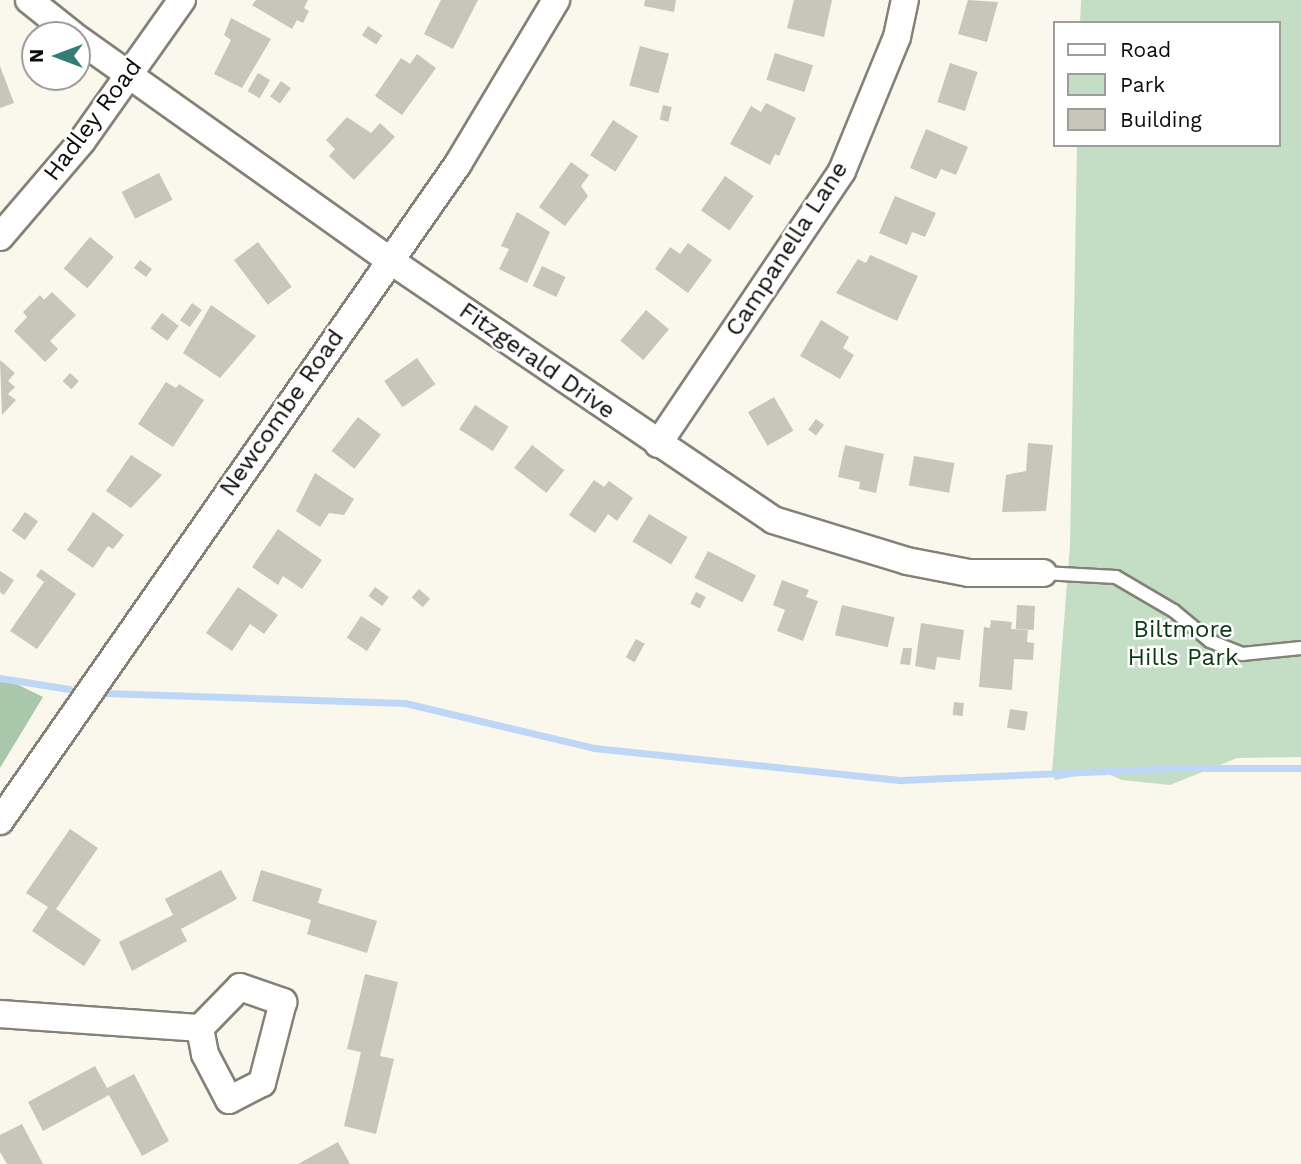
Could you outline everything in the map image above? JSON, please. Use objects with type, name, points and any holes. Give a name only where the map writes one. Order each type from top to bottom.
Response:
[{"type":"street","name":"Fitzgerald Drive","points":[[29,0],[56,21]]},
{"type":"street","name":"Hadley Road","points":[[0,237],[82,141],[182,0]]},
{"type":"street","name":"Newcombe Road","points":[[0,821],[388,259],[458,164],[556,0]]},
{"type":"street","name":"Campanella Lane","points":[[658,444],[842,171],[897,37],[905,0]]},
{"type":"street","name":"Fitzgerald Drive","points":[[91,48],[388,259],[773,520],[835,542],[970,573],[1043,573]]},
{"type":"street","points":[[0,1014],[200,1028]]},
{"type":"lane","points":[[1043,573],[1116,577],[1174,611],[1210,640],[1242,654],[1301,648]]},
{"type":"green space","name":"Biltmore Hills Park","points":[[1081,0],[1301,0],[1301,757],[1237,758],[1170,785],[1122,780],[1101,771],[1055,780],[1052,773],[1070,546],[1077,147],[1280,147],[1280,21],[1080,21]]},
{"type":"green space","points":[[0,676],[43,697],[0,768]]},
{"type":"building","points":[[256,0],[308,0],[304,8],[309,11],[303,23],[297,20],[292,29],[252,5]]},
{"type":"building","points":[[441,0],[478,0],[453,49],[424,34]]},
{"type":"building","points":[[645,0],[676,0],[674,12],[644,6]]},
{"type":"building","points":[[794,0],[832,0],[824,37],[787,28]]},
{"type":"building","points":[[968,0],[998,2],[987,42],[958,34]]},
{"type":"building","points":[[231,18],[271,39],[242,88],[214,74],[231,40],[224,35]]},
{"type":"building","points":[[368,26],[382,35],[376,44],[362,35]]},
{"type":"building","points":[[640,46],[669,54],[658,93],[629,86]]},
{"type":"building","points":[[775,53],[813,65],[804,92],[766,80]]},
{"type":"building","points":[[417,54],[436,68],[402,115],[375,96],[401,58],[410,64]]},
{"type":"building","points":[[950,63],[978,72],[965,111],[937,102]]},
{"type":"building","points":[[0,66],[14,103],[0,108]]},
{"type":"building","points":[[258,73],[270,80],[260,98],[248,91]]},
{"type":"building","points":[[281,81],[291,88],[280,103],[270,97]]},
{"type":"building","points":[[766,103],[796,118],[779,156],[775,154],[770,165],[730,144],[751,106],[761,112]]},
{"type":"building","points":[[663,105],[672,107],[668,122],[660,120]]},
{"type":"building","points":[[347,117],[371,133],[380,123],[395,137],[354,180],[329,156],[335,149],[326,140]]},
{"type":"building","points":[[613,120],[638,136],[615,172],[590,155]]},
{"type":"building","points":[[926,129],[968,147],[956,175],[941,169],[936,179],[910,168]]},
{"type":"building","points":[[571,162],[589,175],[581,186],[588,196],[565,226],[539,207]]},
{"type":"building","points":[[159,173],[173,200],[135,219],[122,192]]},
{"type":"building","points":[[725,176],[754,196],[730,230],[701,210]]},
{"type":"building","points":[[895,196],[936,213],[925,237],[912,232],[907,245],[879,233]]},
{"type":"building","points":[[517,212],[550,232],[527,283],[499,269],[509,249],[501,246]]},
{"type":"building","points":[[90,237],[114,257],[87,288],[64,268]]},
{"type":"building","points":[[258,242],[292,287],[268,305],[234,260]]},
{"type":"building","points":[[688,243],[712,260],[688,293],[655,269],[670,247],[680,254]]},
{"type":"building","points":[[870,255],[918,276],[897,321],[836,293],[858,259],[866,263]]},
{"type":"building","points":[[140,260],[152,269],[146,277],[134,268]]},
{"type":"building","points":[[542,266],[566,277],[556,297],[533,286]]},
{"type":"building","points":[[52,292],[76,315],[50,341],[58,349],[45,362],[14,331],[27,317],[23,312],[40,295],[44,300]]},
{"type":"building","points":[[192,303],[202,310],[190,327],[180,320]]},
{"type":"building","points":[[211,305],[256,336],[220,378],[183,353]]},
{"type":"building","points":[[646,310],[669,329],[643,360],[620,341]]},
{"type":"building","points":[[162,313],[179,326],[167,341],[151,328]]},
{"type":"building","points":[[821,320],[849,337],[843,348],[854,355],[840,379],[800,356]]},
{"type":"building","points":[[417,358],[435,384],[403,407],[384,381]]},
{"type":"building","points":[[0,360],[15,373],[8,381],[15,387],[8,394],[16,400],[2,415]]},
{"type":"building","points":[[70,373],[79,381],[72,389],[63,381]]},
{"type":"building","points":[[166,382],[176,388],[179,384],[204,400],[173,447],[138,424]]},
{"type":"building","points":[[774,397],[794,431],[768,446],[748,412]]},
{"type":"building","points":[[475,405],[509,427],[493,451],[459,429]]},
{"type":"building","points":[[358,417],[381,435],[354,469],[332,451]]},
{"type":"building","points":[[816,419],[824,425],[816,435],[808,429]]},
{"type":"building","points":[[1028,443],[1053,445],[1046,511],[1002,512],[1006,475],[1026,471]]},
{"type":"building","points":[[532,445],[564,470],[546,493],[514,468]]},
{"type":"building","points":[[845,445],[884,454],[876,493],[859,489],[860,482],[838,477]]},
{"type":"building","points":[[131,455],[162,475],[131,508],[106,491]]},
{"type":"building","points":[[914,456],[954,463],[949,493],[909,486]]},
{"type":"building","points":[[315,473],[354,499],[344,515],[329,513],[320,527],[296,511]]},
{"type":"building","points":[[594,480],[604,487],[609,481],[633,498],[617,521],[608,514],[595,533],[569,515]]},
{"type":"building","points":[[25,512],[38,521],[25,540],[12,531]]},
{"type":"building","points":[[93,512],[124,535],[113,549],[108,546],[93,568],[67,550]]},
{"type":"building","points":[[649,514],[688,537],[671,565],[633,541]]},
{"type":"building","points":[[278,529],[322,560],[302,589],[283,576],[278,585],[252,567]]},
{"type":"building","points":[[708,551],[756,576],[742,602],[694,578]]},
{"type":"building","points":[[41,569],[76,594],[37,649],[10,631],[44,582],[36,576]]},
{"type":"building","points":[[0,571],[14,580],[4,595],[0,592]]},
{"type":"building","points":[[782,580],[809,590],[806,597],[818,601],[803,641],[777,631],[785,610],[773,605]]},
{"type":"building","points":[[238,587],[278,615],[264,634],[250,624],[232,651],[206,633]]},
{"type":"building","points":[[375,587],[389,597],[382,606],[369,596]]},
{"type":"building","points":[[419,589],[430,599],[423,607],[412,597]]},
{"type":"building","points":[[696,592],[706,597],[700,609],[690,604]]},
{"type":"building","points":[[842,605],[895,617],[888,647],[835,635]]},
{"type":"building","points":[[1017,605],[1035,606],[1034,630],[1016,629]]},
{"type":"building","points":[[361,616],[381,629],[367,651],[347,638]]},
{"type":"building","points":[[991,620],[1012,622],[1011,629],[1028,630],[1027,642],[1034,643],[1033,660],[1014,659],[1012,690],[979,687],[984,627],[990,628]]},
{"type":"building","points":[[921,623],[964,630],[960,660],[937,657],[935,670],[915,666]]},
{"type":"building","points":[[636,639],[645,644],[635,662],[626,657]]},
{"type":"building","points":[[903,648],[912,648],[910,665],[900,664]]},
{"type":"building","points":[[954,702],[964,703],[963,716],[953,715]]},
{"type":"building","points":[[1010,709],[1028,712],[1025,731],[1007,728]]},
{"type":"building","points":[[70,829],[98,848],[56,909],[101,940],[84,966],[32,931],[48,907],[26,893]]},
{"type":"building","points":[[221,870],[237,899],[181,929],[187,941],[132,971],[119,942],[173,915],[165,899]]},
{"type":"building","points":[[261,870],[322,889],[318,903],[377,921],[367,953],[307,934],[311,920],[252,901]]},
{"type":"building","points":[[365,974],[398,982],[380,1056],[394,1059],[376,1134],[344,1126],[361,1052],[347,1049]]},
{"type":"building","points":[[95,1066],[107,1088],[134,1074],[169,1141],[142,1156],[109,1095],[43,1131],[28,1102]]},
{"type":"building","points":[[22,1124],[43,1164],[7,1164],[0,1152],[0,1135]]},
{"type":"building","points":[[338,1142],[350,1164],[298,1164]]},
{"type":"waterway","points":[[0,678],[69,689]]},
{"type":"waterway","points":[[104,693],[405,703],[594,748],[901,780],[1172,768],[1301,768]]}]
